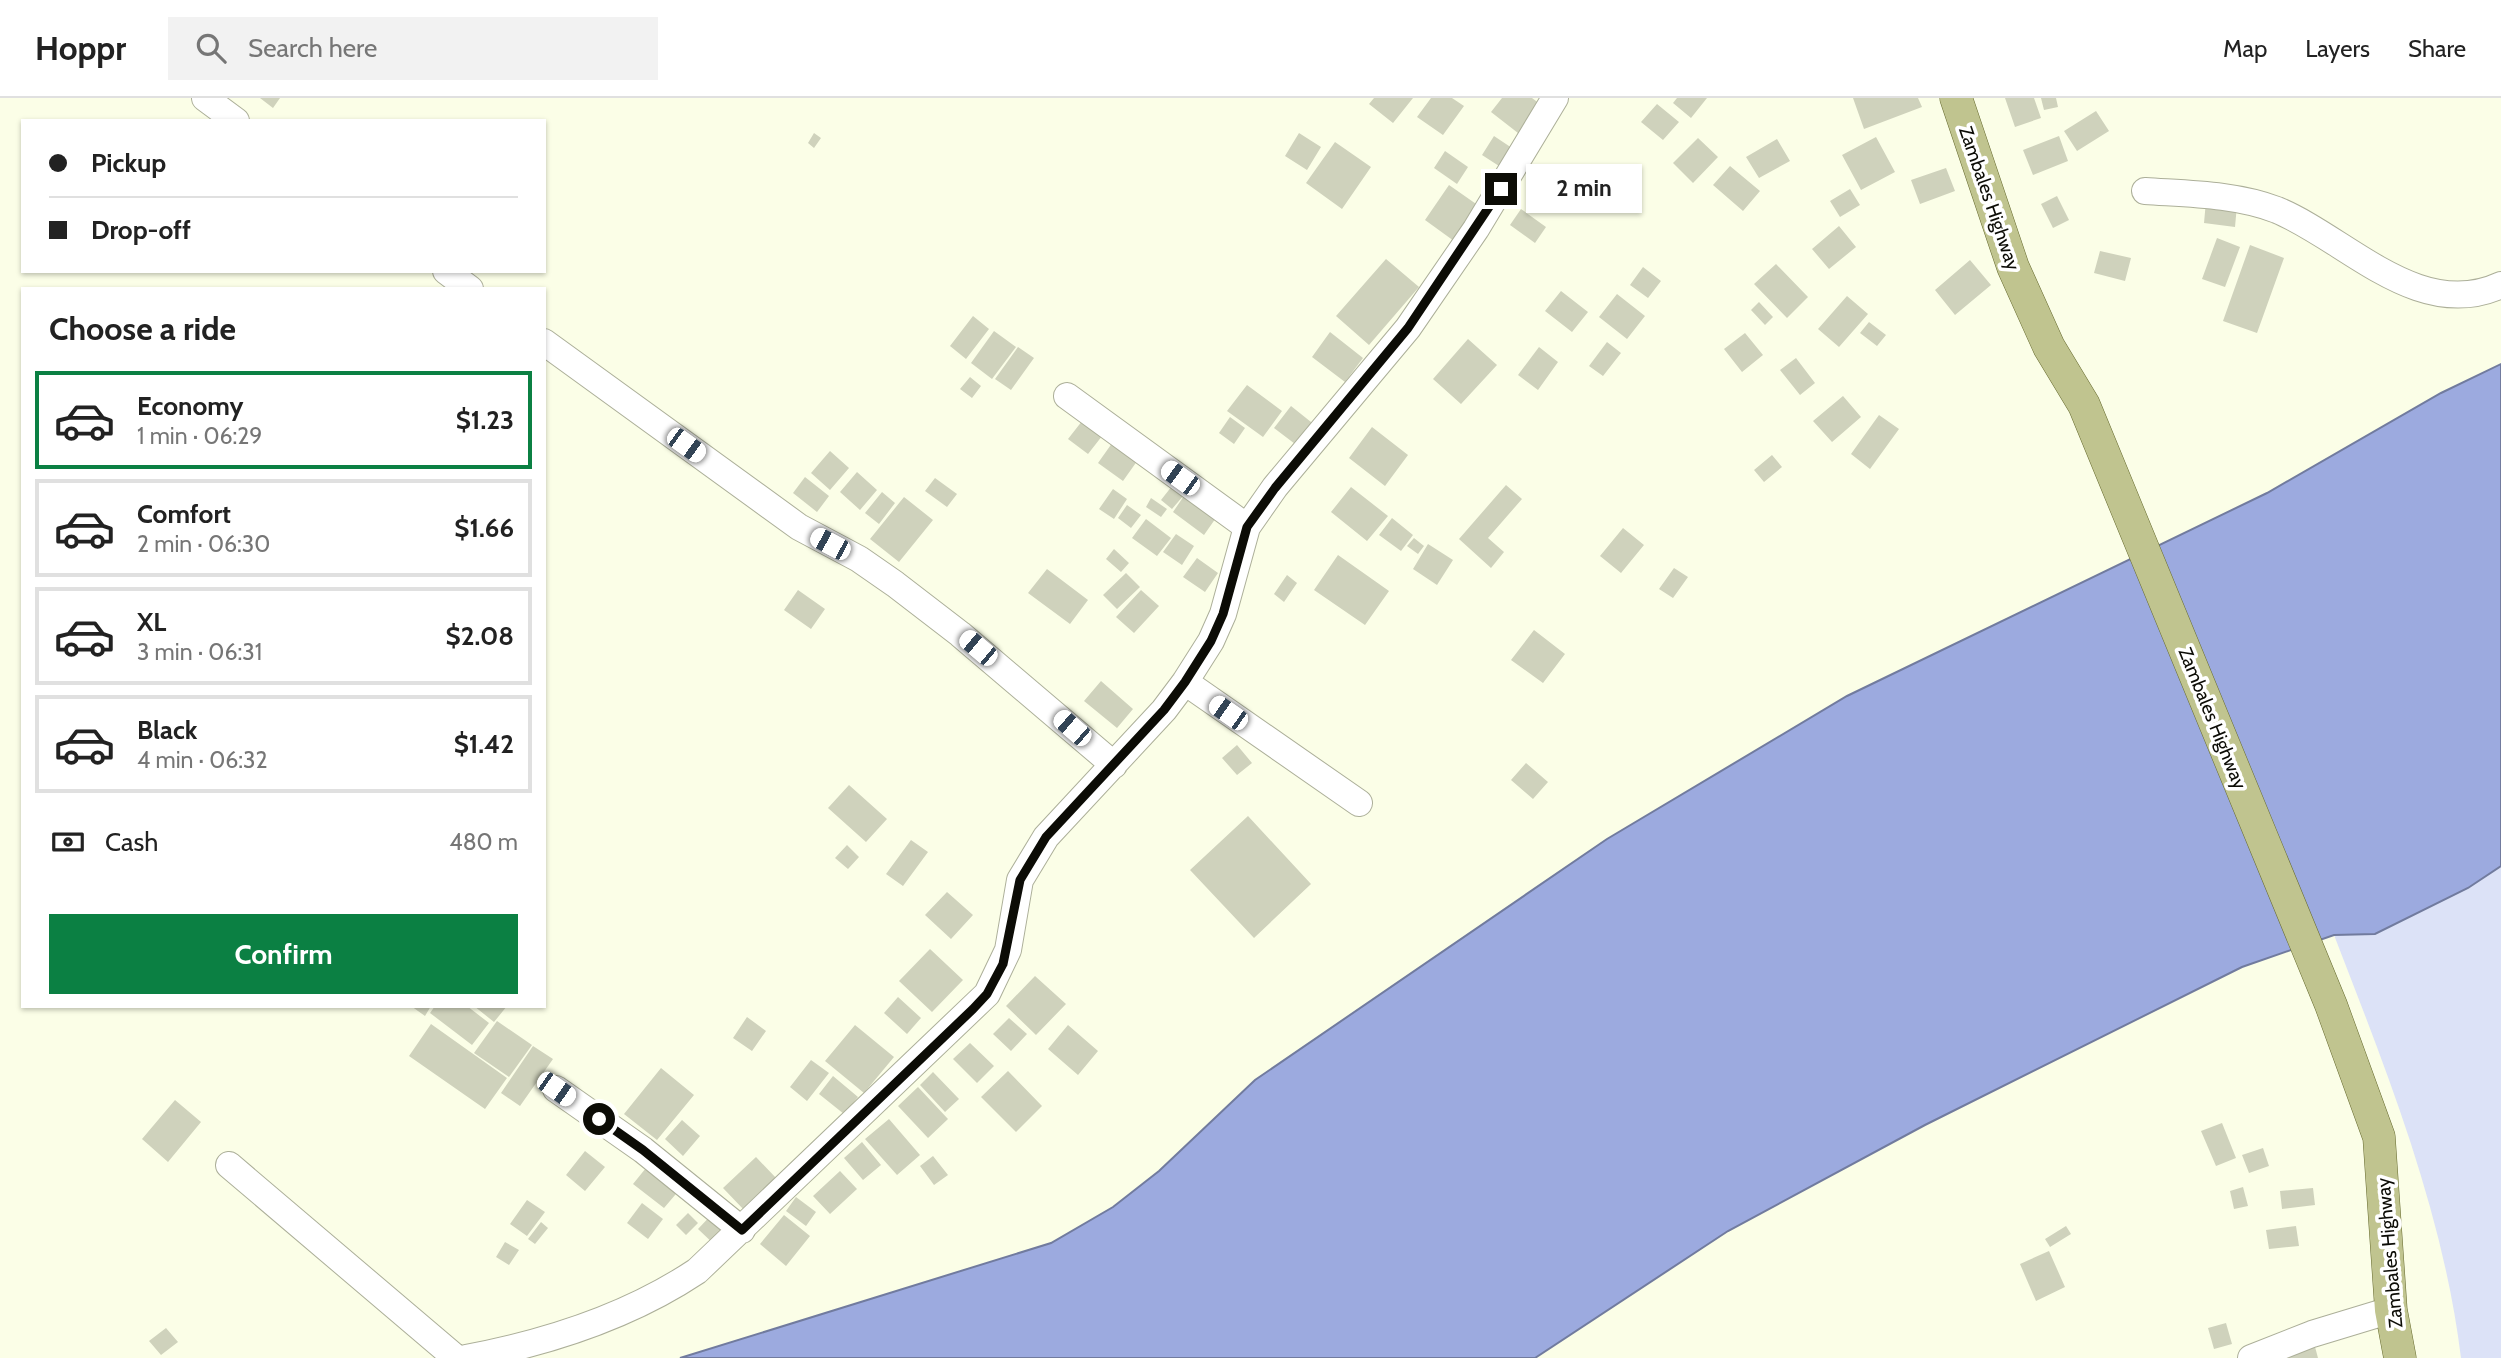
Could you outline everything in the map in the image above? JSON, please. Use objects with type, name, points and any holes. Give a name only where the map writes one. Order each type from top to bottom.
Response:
[{"type":"main road","name":"Zambales Highway","points":[[1956,98],[2013,267],[2049,347],[2084,405],[2332,1005],[2379,1137],[2391,1310],[2400,1358]]},
{"type":"street","points":[[205,98],[233,119]]},
{"type":"street","points":[[466,1358],[568,1332],[663,1294],[697,1271],[987,994],[1007,950],[1020,880],[1046,837],[1114,765],[1185,682],[1211,641],[1223,614],[1247,527],[1275,488],[1408,328],[1476,229],[1555,98]]},
{"type":"street","points":[[2145,191],[2231,198],[2275,209],[2308,225],[2396,279],[2435,292],[2462,295],[2501,285]]},
{"type":"street","points":[[449,273],[467,287]]},
{"type":"street","points":[[546,343],[799,527],[859,559],[895,584],[970,642],[1114,765]]},
{"type":"street","points":[[1067,396],[1247,527]]},
{"type":"street","points":[[1185,682],[1359,803]]},
{"type":"street","points":[[556,1089],[643,1150],[742,1230]]},
{"type":"street","points":[[229,1165],[457,1358]]},
{"type":"street","points":[[2251,1358],[2312,1334],[2391,1310]]},
{"type":"shaded area","points":[[2501,866],[2501,1358],[2461,1358],[2453,1303],[2427,1196],[2393,1090],[2334,935],[2376,934],[2468,888]]},
{"type":"water","points":[[2501,364],[2501,866],[2468,888],[2375,934],[2334,935],[2242,967],[1925,1125],[1728,1231],[1535,1358],[680,1358],[1051,1243],[1113,1207],[1159,1171],[1255,1080],[1607,839],[1847,696],[2267,493],[2441,393]]},
{"type":"building","points":[[260,98],[280,98],[273,108]]},
{"type":"building","points":[[1374,98],[1413,98],[1393,123],[1369,104]]},
{"type":"building","points":[[1431,98],[1452,98],[1464,106],[1443,135],[1417,117]]},
{"type":"building","points":[[1502,98],[1532,98],[1540,104],[1518,133],[1491,112]]},
{"type":"building","points":[[1677,98],[1707,98],[1691,118],[1673,103]]},
{"type":"building","points":[[1853,98],[1918,98],[1922,107],[1864,129]]},
{"type":"building","points":[[2005,98],[2034,98],[2041,118],[2015,127]]},
{"type":"building","points":[[2041,98],[2056,98],[2058,107],[2044,110]]},
{"type":"building","points":[[1657,104],[1679,122],[1663,140],[1641,122]]},
{"type":"building","points":[[2096,111],[2109,131],[2077,151],[2064,131]]},
{"type":"building","points":[[814,133],[821,138],[814,148],[808,143]]},
{"type":"building","points":[[1299,133],[1321,147],[1307,170],[1285,156]]},
{"type":"building","points":[[1494,136],[1512,148],[1499,166],[1482,155]]},
{"type":"building","points":[[2059,136],[2068,161],[2033,175],[2023,150]]},
{"type":"building","points":[[1876,137],[1895,172],[1861,190],[1842,155]]},
{"type":"building","points":[[1698,138],[1718,157],[1693,183],[1673,163]]},
{"type":"building","points":[[1777,139],[1790,161],[1759,178],[1746,157]]},
{"type":"building","points":[[1335,142],[1371,167],[1342,209],[1306,183]]},
{"type":"building","points":[[1445,151],[1468,167],[1457,184],[1434,168]]},
{"type":"building","points":[[1730,166],[1760,191],[1743,211],[1713,185]]},
{"type":"building","points":[[1946,168],[1955,191],[1920,204],[1911,180]]},
{"type":"building","points":[[1449,185],[1479,206],[1454,241],[1425,220]]},
{"type":"building","points":[[1850,189],[1860,205],[1840,217],[1830,201]]},
{"type":"building","points":[[2057,196],[2069,220],[2053,228],[2041,204]]},
{"type":"building","points":[[2206,201],[2237,205],[2235,227],[2204,223]]},
{"type":"building","points":[[1521,209],[1546,227],[1535,243],[1510,225]]},
{"type":"building","points":[[1839,226],[1856,247],[1829,269],[1812,249]]},
{"type":"building","points":[[2217,238],[2240,247],[2225,287],[2202,279]]},
{"type":"building","points":[[2250,245],[2284,258],[2257,333],[2223,321]]},
{"type":"building","points":[[2100,251],[2131,258],[2125,281],[2094,273]]},
{"type":"building","points":[[1386,259],[1419,287],[1369,345],[1336,316]]},
{"type":"building","points":[[1970,260],[1991,285],[1955,315],[1935,290]]},
{"type":"building","points":[[1776,264],[1808,297],[1787,318],[1754,284]]},
{"type":"building","points":[[1643,267],[1661,281],[1648,298],[1630,285]]},
{"type":"building","points":[[1561,291],[1588,312],[1572,332],[1545,311]]},
{"type":"building","points":[[1617,294],[1645,316],[1627,339],[1599,317]]},
{"type":"building","points":[[1847,296],[1868,314],[1839,347],[1818,329]]},
{"type":"building","points":[[1759,302],[1773,317],[1765,325],[1751,310]]},
{"type":"building","points":[[973,316],[989,329],[966,359],[950,346]]},
{"type":"building","points":[[1869,322],[1886,335],[1877,346],[1860,333]]},
{"type":"building","points":[[994,331],[1016,347],[992,379],[971,363]]},
{"type":"building","points":[[1330,332],[1363,358],[1345,382],[1312,357]]},
{"type":"building","points":[[1745,333],[1763,355],[1742,372],[1724,349]]},
{"type":"building","points":[[1468,339],[1497,365],[1461,404],[1433,379]]},
{"type":"building","points":[[1607,342],[1621,353],[1603,376],[1589,366]]},
{"type":"building","points":[[1018,347],[1034,358],[1011,390],[995,379]]},
{"type":"building","points":[[1539,347],[1558,362],[1538,390],[1518,375]]},
{"type":"building","points":[[1796,358],[1815,383],[1800,395],[1780,370]]},
{"type":"building","points":[[970,377],[981,386],[972,398],[960,389]]},
{"type":"building","points":[[1247,385],[1282,411],[1263,437],[1227,411]]},
{"type":"building","points":[[1843,396],[1861,417],[1832,442],[1813,421]]},
{"type":"building","points":[[1291,406],[1316,426],[1299,447],[1274,428]]},
{"type":"building","points":[[1879,415],[1899,429],[1870,469],[1851,454]]},
{"type":"building","points":[[1086,416],[1106,431],[1088,454],[1068,439]]},
{"type":"building","points":[[1230,417],[1245,428],[1234,444],[1219,433]]},
{"type":"building","points":[[1372,427],[1408,455],[1385,486],[1349,458]]},
{"type":"building","points":[[1115,439],[1140,457],[1123,481],[1098,463]]},
{"type":"building","points":[[830,451],[849,468],[830,490],[811,473]]},
{"type":"building","points":[[1772,455],[1782,467],[1764,482],[1754,470]]},
{"type":"building","points":[[857,472],[877,490],[860,510],[840,492]]},
{"type":"building","points":[[805,477],[829,496],[817,512],[793,493]]},
{"type":"building","points":[[935,478],[957,494],[947,507],[925,491]]},
{"type":"building","points":[[1506,485],[1522,499],[1488,538],[1504,552],[1491,568],[1459,539]]},
{"type":"building","points":[[1172,486],[1184,495],[1172,509],[1161,500]]},
{"type":"building","points":[[1351,487],[1388,516],[1367,541],[1331,512]]},
{"type":"building","points":[[1113,489],[1127,499],[1114,519],[1099,509]]},
{"type":"building","points":[[882,492],[895,503],[879,524],[865,513]]},
{"type":"building","points":[[1186,493],[1218,515],[1204,535],[1173,512]]},
{"type":"building","points":[[904,497],[933,520],[899,562],[870,539]]},
{"type":"building","points":[[1151,498],[1167,509],[1161,517],[1146,507]]},
{"type":"building","points":[[1127,505],[1141,515],[1131,528],[1118,518]]},
{"type":"building","points":[[1392,518],[1413,535],[1401,551],[1379,535]]},
{"type":"building","points":[[1146,519],[1171,538],[1157,556],[1132,538]]},
{"type":"building","points":[[1623,528],[1644,545],[1621,573],[1600,556]]},
{"type":"building","points":[[1176,534],[1194,546],[1182,565],[1163,552]]},
{"type":"building","points":[[1414,538],[1424,546],[1418,554],[1407,546]]},
{"type":"building","points":[[1428,544],[1453,560],[1437,585],[1413,569]]},
{"type":"building","points":[[1114,549],[1129,563],[1121,572],[1106,559]]},
{"type":"building","points":[[1338,555],[1389,591],[1365,625],[1314,590]]},
{"type":"building","points":[[1197,558],[1218,573],[1205,592],[1183,577]]},
{"type":"building","points":[[1674,568],[1688,577],[1673,598],[1659,589]]},
{"type":"building","points":[[1047,569],[1088,600],[1070,624],[1028,593]]},
{"type":"building","points":[[1126,573],[1140,587],[1117,609],[1103,595]]},
{"type":"building","points":[[1287,575],[1297,583],[1284,602],[1274,594]]},
{"type":"building","points":[[798,590],[825,609],[811,629],[784,610]]},
{"type":"building","points":[[1141,590],[1159,606],[1134,633],[1116,617]]},
{"type":"building","points":[[1534,630],[1565,654],[1543,683],[1511,660]]},
{"type":"building","points":[[1101,681],[1133,709],[1117,728],[1084,701]]},
{"type":"building","points":[[1237,745],[1252,763],[1237,775],[1222,758]]},
{"type":"building","points":[[1526,763],[1548,782],[1533,799],[1511,780]]},
{"type":"building","points":[[849,785],[887,819],[866,842],[828,808]]},
{"type":"building","points":[[1248,816],[1311,884],[1254,938],[1190,870]]},
{"type":"building","points":[[911,840],[928,852],[903,886],[886,874]]},
{"type":"building","points":[[847,845],[859,857],[848,869],[835,858]]},
{"type":"building","points":[[947,892],[973,915],[951,939],[925,915]]},
{"type":"building","points":[[930,949],[963,980],[932,1012],[899,981]]},
{"type":"building","points":[[1035,976],[1066,1004],[1036,1035],[1006,1006]]},
{"type":"building","points":[[898,997],[921,1018],[907,1034],[884,1013]]},
{"type":"building","points":[[414,1008],[430,1008],[425,1016]]},
{"type":"building","points":[[434,1008],[470,1008],[489,1023],[472,1045],[430,1013]]},
{"type":"building","points":[[476,1008],[505,1008],[494,1022]]},
{"type":"building","points":[[747,1017],[766,1031],[752,1051],[733,1038]]},
{"type":"building","points":[[1009,1018],[1027,1034],[1011,1051],[993,1034]]},
{"type":"building","points":[[497,1021],[532,1045],[509,1077],[474,1053]]},
{"type":"building","points":[[431,1024],[507,1078],[485,1109],[409,1056]]},
{"type":"building","points":[[855,1025],[894,1057],[864,1093],[825,1061]]},
{"type":"building","points":[[1068,1025],[1098,1051],[1078,1075],[1048,1049]]},
{"type":"building","points":[[970,1043],[994,1066],[977,1083],[953,1059]]},
{"type":"building","points":[[533,1046],[553,1059],[520,1106],[501,1093]]},
{"type":"building","points":[[811,1060],[829,1073],[807,1101],[790,1087]]},
{"type":"building","points":[[661,1068],[694,1095],[657,1140],[624,1114]]},
{"type":"building","points":[[1008,1071],[1042,1106],[1016,1132],[981,1097]]},
{"type":"building","points":[[933,1072],[959,1099],[945,1112],[920,1085]]},
{"type":"building","points":[[833,1076],[858,1097],[844,1114],[819,1094]]},
{"type":"building","points":[[918,1087],[948,1119],[928,1138],[898,1106]]},
{"type":"building","points":[[175,1100],[201,1122],[168,1162],[142,1139]]},
{"type":"building","points":[[889,1119],[920,1155],[897,1175],[865,1139]]},
{"type":"building","points":[[682,1120],[700,1136],[683,1156],[665,1139]]},
{"type":"building","points":[[2222,1123],[2236,1158],[2216,1166],[2201,1131]]},
{"type":"building","points":[[862,1142],[881,1165],[863,1180],[844,1158]]},
{"type":"building","points":[[2263,1148],[2269,1166],[2249,1173],[2242,1155]]},
{"type":"building","points":[[585,1151],[605,1167],[585,1191],[566,1175]]},
{"type":"building","points":[[933,1156],[948,1175],[934,1185],[920,1166]]},
{"type":"building","points":[[756,1157],[777,1179],[745,1211],[723,1188]]},
{"type":"building","points":[[650,1163],[681,1188],[664,1208],[633,1184]]},
{"type":"building","points":[[840,1171],[857,1189],[830,1214],[813,1196]]},
{"type":"building","points":[[2243,1187],[2248,1206],[2234,1209],[2230,1191]]},
{"type":"building","points":[[2313,1188],[2315,1205],[2282,1209],[2280,1191]]},
{"type":"building","points":[[796,1197],[816,1212],[806,1226],[786,1211]]},
{"type":"building","points":[[527,1200],[545,1212],[527,1236],[510,1224]]},
{"type":"building","points":[[642,1203],[663,1219],[648,1239],[627,1223]]},
{"type":"building","points":[[716,1210],[735,1229],[717,1247],[698,1229]]},
{"type":"building","points":[[688,1213],[698,1223],[686,1235],[676,1225]]},
{"type":"building","points":[[784,1215],[810,1236],[786,1266],[760,1244]]},
{"type":"building","points":[[541,1222],[548,1228],[535,1244],[528,1239]]},
{"type":"building","points":[[2066,1226],[2071,1234],[2050,1247],[2045,1239]]},
{"type":"building","points":[[2296,1226],[2299,1246],[2269,1249],[2266,1230]]},
{"type":"building","points":[[505,1242],[519,1250],[509,1265],[496,1257]]},
{"type":"building","points":[[2049,1251],[2065,1287],[2036,1301],[2020,1264]]},
{"type":"building","points":[[2226,1323],[2232,1344],[2214,1349],[2208,1328]]},
{"type":"building","points":[[166,1328],[178,1342],[161,1355],[149,1341]]},
{"type":"building","points":[[2314,1343],[2318,1358],[2265,1358]]},
{"type":"route","points":[[599,1119],[643,1150],[742,1230],[973,1009],[987,994],[1003,964],[1020,880],[1046,837],[1164,710],[1185,682],[1211,641],[1223,614],[1247,527],[1275,488],[1408,328],[1501,189]]}]
